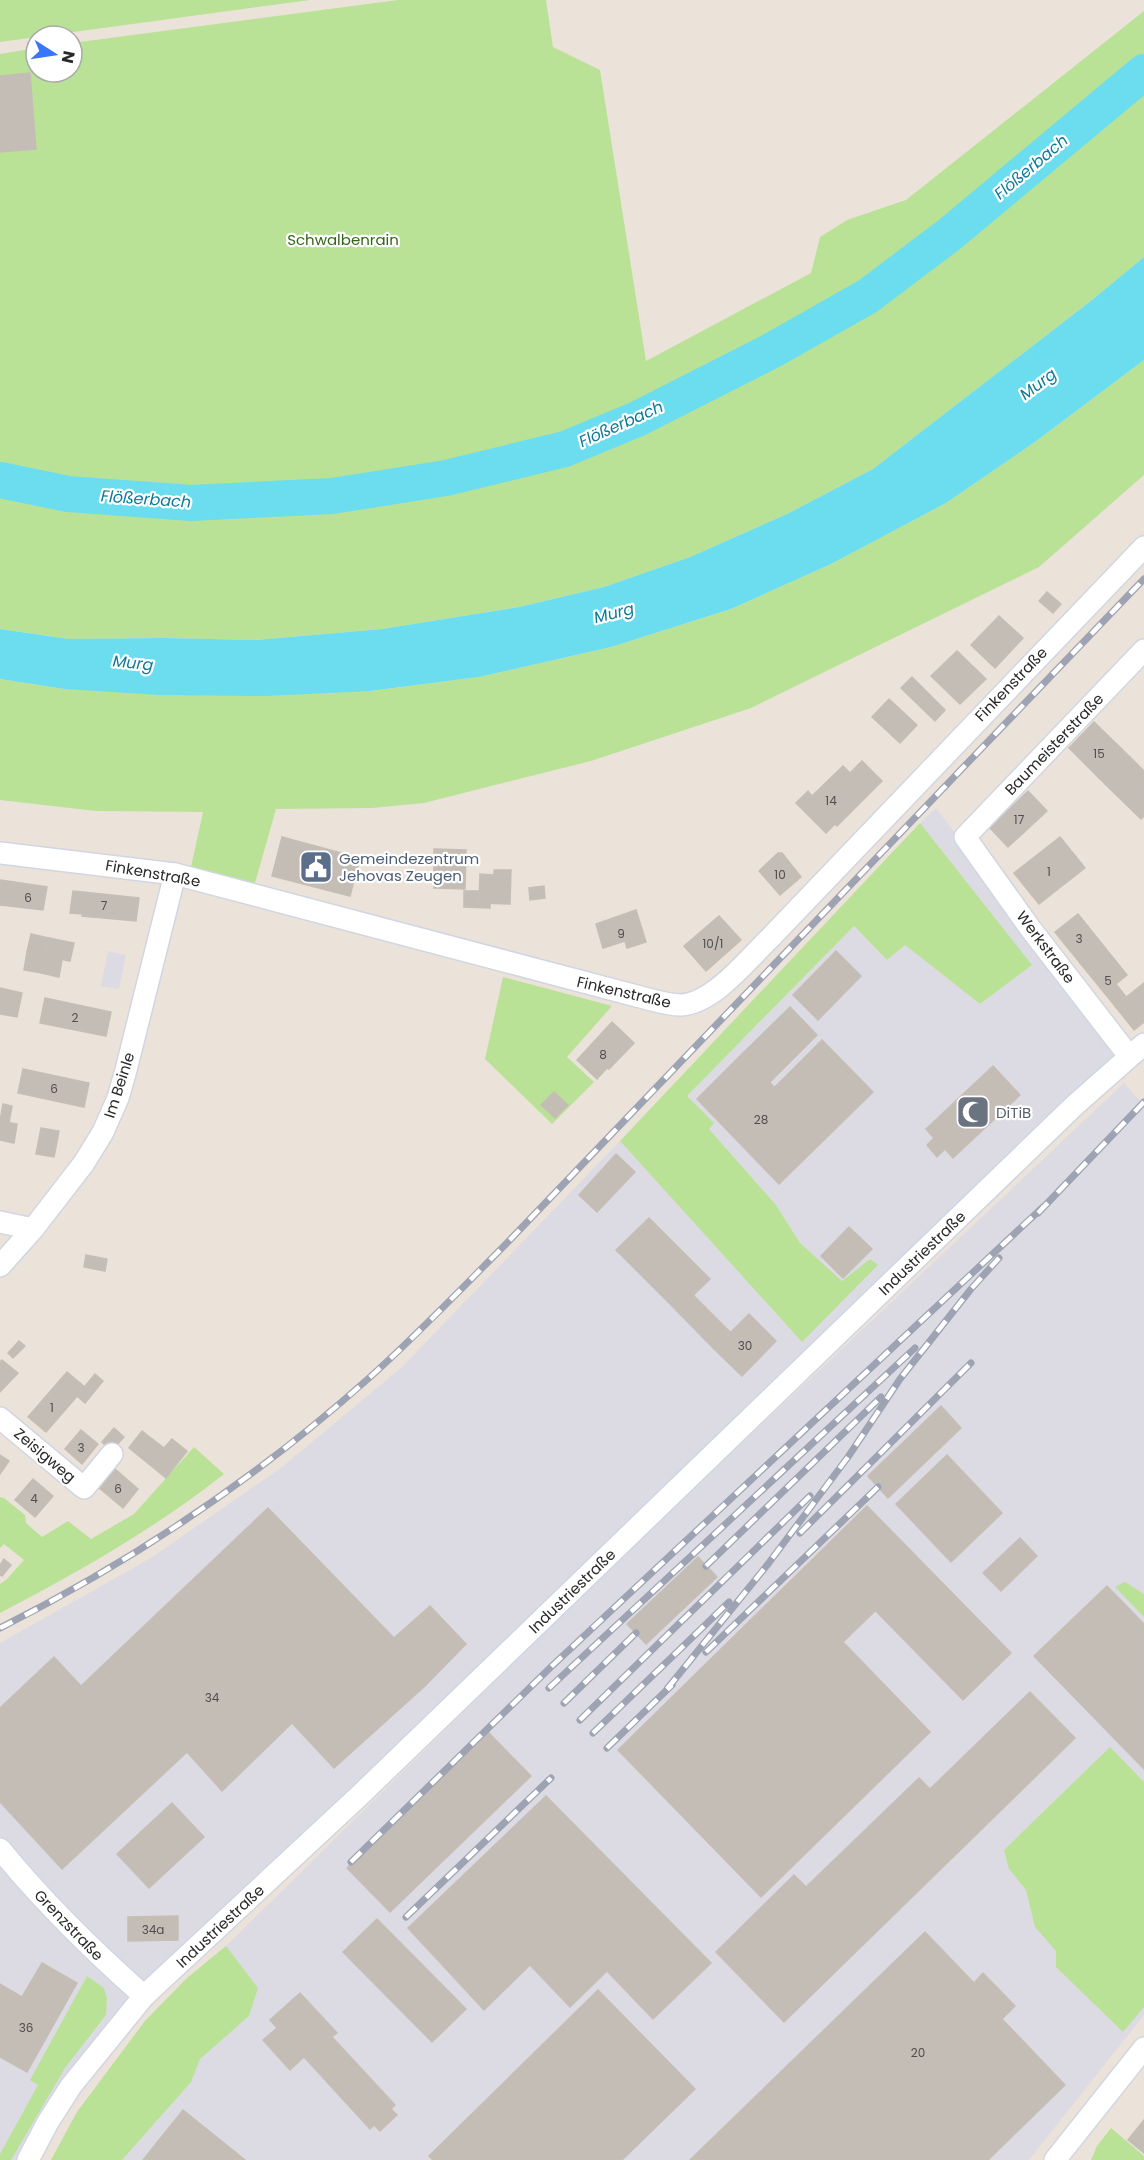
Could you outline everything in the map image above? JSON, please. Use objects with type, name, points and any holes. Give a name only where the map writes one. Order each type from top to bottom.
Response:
[{"type":"street","name":"Finkenstraße","points":[[0,853],[175,874],[648,999],[681,1005],[694,1002],[720,987],[771,938],[1144,546]]},
{"type":"street","name":"Baumeisterstraße","points":[[965,837],[1144,650]]},
{"type":"street","name":"Werkstraße","points":[[965,837],[1030,928],[1138,1054]]},
{"type":"street","name":"Im Beinle","points":[[0,1266],[33,1229],[84,1163],[104,1132],[118,1098],[175,874]]},
{"type":"street","name":"Industriestraße","points":[[28,2160],[71,2086],[144,1996],[358,1797],[1067,1113],[1138,1054]]},
{"type":"street","points":[[0,1222],[33,1229]]},
{"type":"street","name":"Zeisigweg","points":[[0,1418],[84,1488],[112,1454]]},
{"type":"street","name":"Grenzstraße","points":[[0,1849],[50,1908],[98,1956],[144,1996]]},
{"type":"street","points":[[1056,2160],[1144,2048]]},
{"type":"shaded area","points":[[936,808],[1124,1055],[144,1988],[21,2160],[0,2160],[0,1643],[151,1558],[282,1467],[401,1368],[620,1141],[802,1341],[870,1259],[842,1282],[800,1243],[776,1205],[709,1129],[713,1123],[687,1096],[854,926],[887,960],[905,945],[980,1004],[1031,965],[920,823]]},
{"type":"shaded area","points":[[108,951],[126,955],[119,989],[101,986]]},
{"type":"shaded area","points":[[1124,1083],[1144,1105],[1144,2015],[1029,2160],[51,2160],[77,2112],[145,2021],[187,1978],[226,1946],[618,1560]]},
{"type":"green space","points":[[0,0],[310,0],[84,31],[84,24],[24,24],[24,39],[0,42]]},
{"type":"green space","name":"Schwalbenrain","points":[[398,0],[546,0],[553,47],[600,70],[646,361],[811,273],[820,237],[847,220],[906,200],[1144,11],[1144,257],[1092,300],[873,469],[787,514],[690,557],[604,587],[519,607],[382,629],[256,640],[69,639],[0,629],[0,487],[67,501],[189,509],[329,502],[445,484],[565,456],[613,438],[764,362],[602,428],[444,472],[328,486],[191,494],[69,487],[0,474],[0,54],[24,50],[24,84],[84,84],[84,41]]},
{"type":"green space","points":[[1144,360],[1144,475],[1039,567],[751,708],[591,761],[424,803],[372,808],[276,809],[255,883],[191,867],[203,812],[96,811],[0,800],[0,679],[64,689],[370,691],[479,677],[611,647],[731,609],[831,564],[946,503],[1035,442]]},
{"type":"green space","points":[[920,823],[1032,965],[980,1004],[905,945],[887,960],[854,926],[687,1096],[714,1123],[709,1129],[776,1205],[800,1243],[842,1281],[870,1259],[878,1265],[802,1342],[620,1141]]},
{"type":"green space","points":[[503,977],[612,1006],[567,1057],[594,1082],[552,1124],[485,1059]]},
{"type":"green space","points":[[194,1447],[224,1474],[171,1513],[115,1549],[0,1613],[0,1584],[24,1560],[4,1544],[0,1548],[0,1497],[25,1515],[26,1523],[42,1537],[68,1521],[91,1539],[134,1514]]},
{"type":"green space","points":[[1125,1582],[1144,1594],[1144,1617],[1115,1587]]},
{"type":"green space","points":[[1110,1747],[1144,1782],[1144,2007],[1123,2032],[1056,1967],[1056,1951],[1035,1927],[1026,1890],[1009,1869],[1004,1850]]},
{"type":"green space","points":[[226,1946],[258,1988],[249,2016],[200,2059],[191,2082],[122,2160],[51,2160],[77,2112],[145,2021],[187,1978]]},
{"type":"green space","points":[[87,1976],[104,1988],[107,1998],[106,2015],[65,2068],[11,2160],[0,2160],[0,2154],[38,2085],[30,2080]]},
{"type":"green space","points":[[1111,2128],[1144,2156],[1144,2160],[1091,2160],[1097,2146]]},
{"type":"water","name":"Murg","points":[[1144,257],[1144,360],[1035,442],[946,503],[831,564],[731,609],[611,647],[479,677],[370,691],[266,696],[160,695],[64,689],[0,679],[0,629],[69,639],[256,640],[382,629],[519,607],[604,587],[690,557],[787,514],[873,469],[1092,300]]},
{"type":"building","points":[[24,74],[24,84],[31,84],[36,149],[0,152],[0,76]]},
{"type":"building","points":[[1047,592],[1061,604],[1053,613],[1039,601]]},
{"type":"building","points":[[999,616],[1023,638],[995,668],[971,645]]},
{"type":"building","points":[[957,651],[986,679],[960,704],[931,676]]},
{"type":"building","points":[[912,677],[945,710],[935,721],[901,688]]},
{"type":"building","points":[[889,699],[917,725],[900,743],[872,717]]},
{"type":"building","points":[[1094,722],[1130,757],[1105,784],[1069,748]]},
{"type":"building","points":[[1130,757],[1144,771],[1144,816],[1141,819],[1105,784]]},
{"type":"building","points":[[862,761],[882,781],[837,826],[835,824],[826,833],[796,803],[808,791],[812,796],[843,766],[850,773]]},
{"type":"building","points":[[1028,791],[1047,811],[1008,847],[990,828]]},
{"type":"building","name":"Gemeindezentrum Jehovas Zeugen","points":[[282,837],[360,858],[350,896],[272,876]]},
{"type":"building","points":[[1060,837],[1085,868],[1039,904],[1014,873]]},
{"type":"building","points":[[434,849],[466,850],[465,889],[434,888]]},
{"type":"building","points":[[778,853],[782,853],[801,877],[780,895],[759,871]]},
{"type":"building","points":[[494,870],[511,870],[510,904],[479,903],[480,874],[494,875]]},
{"type":"building","points":[[0,880],[14,882],[10,906],[0,905]]},
{"type":"building","points":[[14,882],[47,887],[43,910],[10,906]]},
{"type":"building","points":[[544,886],[545,898],[530,900],[529,888]]},
{"type":"building","points":[[73,891],[139,898],[136,921],[70,913]]},
{"type":"building","points":[[464,891],[479,891],[479,903],[490,904],[490,908],[464,907]]},
{"type":"building","points":[[636,910],[646,942],[627,948],[625,941],[603,948],[596,924]]},
{"type":"building","points":[[1078,914],[1102,944],[1080,963],[1055,932]]},
{"type":"building","points":[[719,916],[741,940],[706,971],[684,946]]},
{"type":"building","points":[[31,934],[49,938],[45,956],[27,952]]},
{"type":"building","points":[[49,938],[74,943],[70,961],[45,956]]},
{"type":"building","points":[[1102,944],[1127,975],[1116,984],[1126,997],[1115,1006],[1080,963]]},
{"type":"building","points":[[836,951],[861,976],[818,1020],[793,995]]},
{"type":"building","points":[[27,952],[45,956],[41,973],[24,970]]},
{"type":"building","points":[[45,956],[62,960],[59,977],[41,973]]},
{"type":"building","points":[[1144,983],[1144,1022],[1134,1030],[1115,1006]]},
{"type":"building","points":[[0,988],[22,993],[17,1017],[0,1014]]},
{"type":"building","points":[[45,998],[111,1012],[106,1036],[40,1023]]},
{"type":"building","points":[[790,1007],[817,1035],[770,1082],[742,1054]]},
{"type":"building","points":[[612,1022],[634,1043],[597,1079],[577,1060]]},
{"type":"building","points":[[822,1040],[873,1092],[825,1139],[774,1088]]},
{"type":"building","points":[[742,1054],[825,1139],[779,1184],[697,1099]]},
{"type":"building","name":"DiTiB","points":[[993,1066],[1020,1095],[953,1158],[945,1149],[937,1157],[927,1145],[934,1138],[926,1129]]},
{"type":"building","points":[[23,1069],[89,1083],[84,1107],[18,1093]]},
{"type":"building","points":[[554,1092],[568,1105],[555,1118],[541,1105]]},
{"type":"building","points":[[3,1104],[12,1106],[9,1123],[0,1121]]},
{"type":"building","points":[[0,1121],[17,1124],[14,1143],[0,1140]]},
{"type":"building","points":[[41,1128],[59,1131],[54,1157],[36,1154]]},
{"type":"building","points":[[616,1154],[635,1172],[597,1212],[579,1195]]},
{"type":"building","points":[[649,1218],[710,1279],[677,1311],[616,1250]]},
{"type":"building","points":[[849,1227],[872,1249],[843,1278],[821,1256]]},
{"type":"building","points":[[86,1255],[107,1259],[105,1271],[84,1267]]},
{"type":"building","points":[[693,1295],[730,1332],[714,1349],[677,1311]]},
{"type":"building","points":[[749,1314],[776,1341],[742,1376],[714,1349]]},
{"type":"building","points":[[19,1341],[25,1346],[13,1358],[8,1353]]},
{"type":"building","points":[[2,1360],[18,1373],[0,1392],[0,1362]]},
{"type":"building","points":[[67,1372],[85,1387],[46,1432],[28,1417]]},
{"type":"building","points":[[95,1374],[103,1381],[85,1403],[77,1396]]},
{"type":"building","points":[[941,1406],[961,1428],[888,1498],[868,1476]]},
{"type":"building","points":[[114,1428],[124,1437],[111,1451],[102,1442]]},
{"type":"building","points":[[81,1430],[98,1444],[82,1464],[65,1449]]},
{"type":"building","points":[[142,1431],[164,1448],[172,1439],[187,1451],[166,1478],[129,1448]]},
{"type":"building","points":[[0,1455],[9,1461],[0,1474]]},
{"type":"building","points":[[947,1455],[1002,1513],[951,1562],[896,1504]]},
{"type":"building","points":[[114,1468],[138,1489],[123,1508],[98,1487]]},
{"type":"building","points":[[33,1479],[53,1496],[35,1517],[15,1500]]},
{"type":"building","points":[[867,1506],[1011,1653],[963,1700],[819,1553]]},
{"type":"building","points":[[268,1508],[394,1638],[430,1606],[466,1644],[425,1686],[334,1768],[292,1723],[222,1791],[187,1752],[62,1869],[0,1802],[0,1708],[54,1657],[81,1686]]},
{"type":"building","points":[[1020,1538],[1037,1556],[1001,1591],[983,1573]]},
{"type":"building","points":[[819,1553],[876,1610],[843,1642],[930,1732],[761,1897],[618,1750]]},
{"type":"building","points":[[698,1557],[717,1577],[646,1644],[627,1624]]},
{"type":"building","points":[[4,1559],[11,1565],[2,1576],[0,1565]]},
{"type":"building","points":[[1107,1586],[1144,1624],[1144,1769],[1034,1656]]},
{"type":"building","points":[[1030,1692],[1075,1738],[784,2022],[716,1952],[794,1875],[806,1887],[919,1778],[930,1789]]},
{"type":"building","points":[[488,1732],[531,1776],[390,1912],[347,1868]]},
{"type":"building","points":[[546,1796],[711,1963],[653,2019],[607,1971],[570,2007],[530,1965],[484,2010],[408,1928]]},
{"type":"building","points":[[172,1803],[204,1837],[149,1888],[117,1854]]},
{"type":"building","points":[[178,1916],[178,1940],[128,1941],[128,1917]]},
{"type":"building","points":[[377,1919],[466,2009],[432,2042],[343,1952]]},
{"type":"building","points":[[925,1932],[974,1983],[983,1973],[1015,2006],[1002,2019],[1065,2085],[988,2160],[822,2160],[758,2094]]},
{"type":"building","points":[[42,1963],[77,1983],[27,2072],[0,2057],[0,1984],[22,1997]]},
{"type":"building","points":[[598,1990],[695,2089],[622,2160],[433,2160],[429,2156]]},
{"type":"building","points":[[300,1993],[337,2033],[332,2037],[395,2105],[391,2109],[397,2115],[380,2131],[374,2125],[370,2129],[304,2057],[290,2070],[263,2040],[277,2028],[270,2020]]},
{"type":"building","points":[[758,2094],[822,2160],[755,2160],[724,2127]]},
{"type":"building","points":[[183,2110],[245,2160],[143,2160]]},
{"type":"building","points":[[1144,2120],[1144,2153],[1128,2140]]},
{"type":"building","points":[[724,2127],[755,2160],[690,2160]]},
{"type":"waterway","name":"Flößerbach","points":[[0,480],[68,494],[191,503],[332,496],[446,478],[565,449],[637,419],[771,351],[868,296],[950,234],[1144,72]]},
{"type":"railway","points":[[0,1628],[98,1575],[193,1515],[283,1449],[387,1362],[506,1244],[1144,579]]},
{"type":"railway","points":[[1038,1213],[1144,1102]]},
{"type":"railway","points":[[351,1862],[553,1665],[1043,1207]]},
{"type":"railway","points":[[667,1689],[768,1564],[848,1457],[900,1379],[971,1289],[999,1258]]},
{"type":"railway","points":[[549,1688],[915,1348]]},
{"type":"railway","points":[[800,1533],[971,1363]]},
{"type":"railway","points":[[706,1566],[881,1397]]},
{"type":"railway","points":[[706,1652],[878,1487]]},
{"type":"railway","points":[[580,1720],[810,1496]]},
{"type":"railway","points":[[593,1733],[729,1602]]},
{"type":"railway","points":[[564,1703],[636,1633]]},
{"type":"railway","points":[[607,1748],[672,1685]]},
{"type":"railway","points":[[406,1917],[551,1778]]},
{"type":"place","name":"Gemeindezentrum Jehovas Zeugen","points":[[316,867]]},
{"type":"place","name":"DiTiB","points":[[973,1112]]}]
